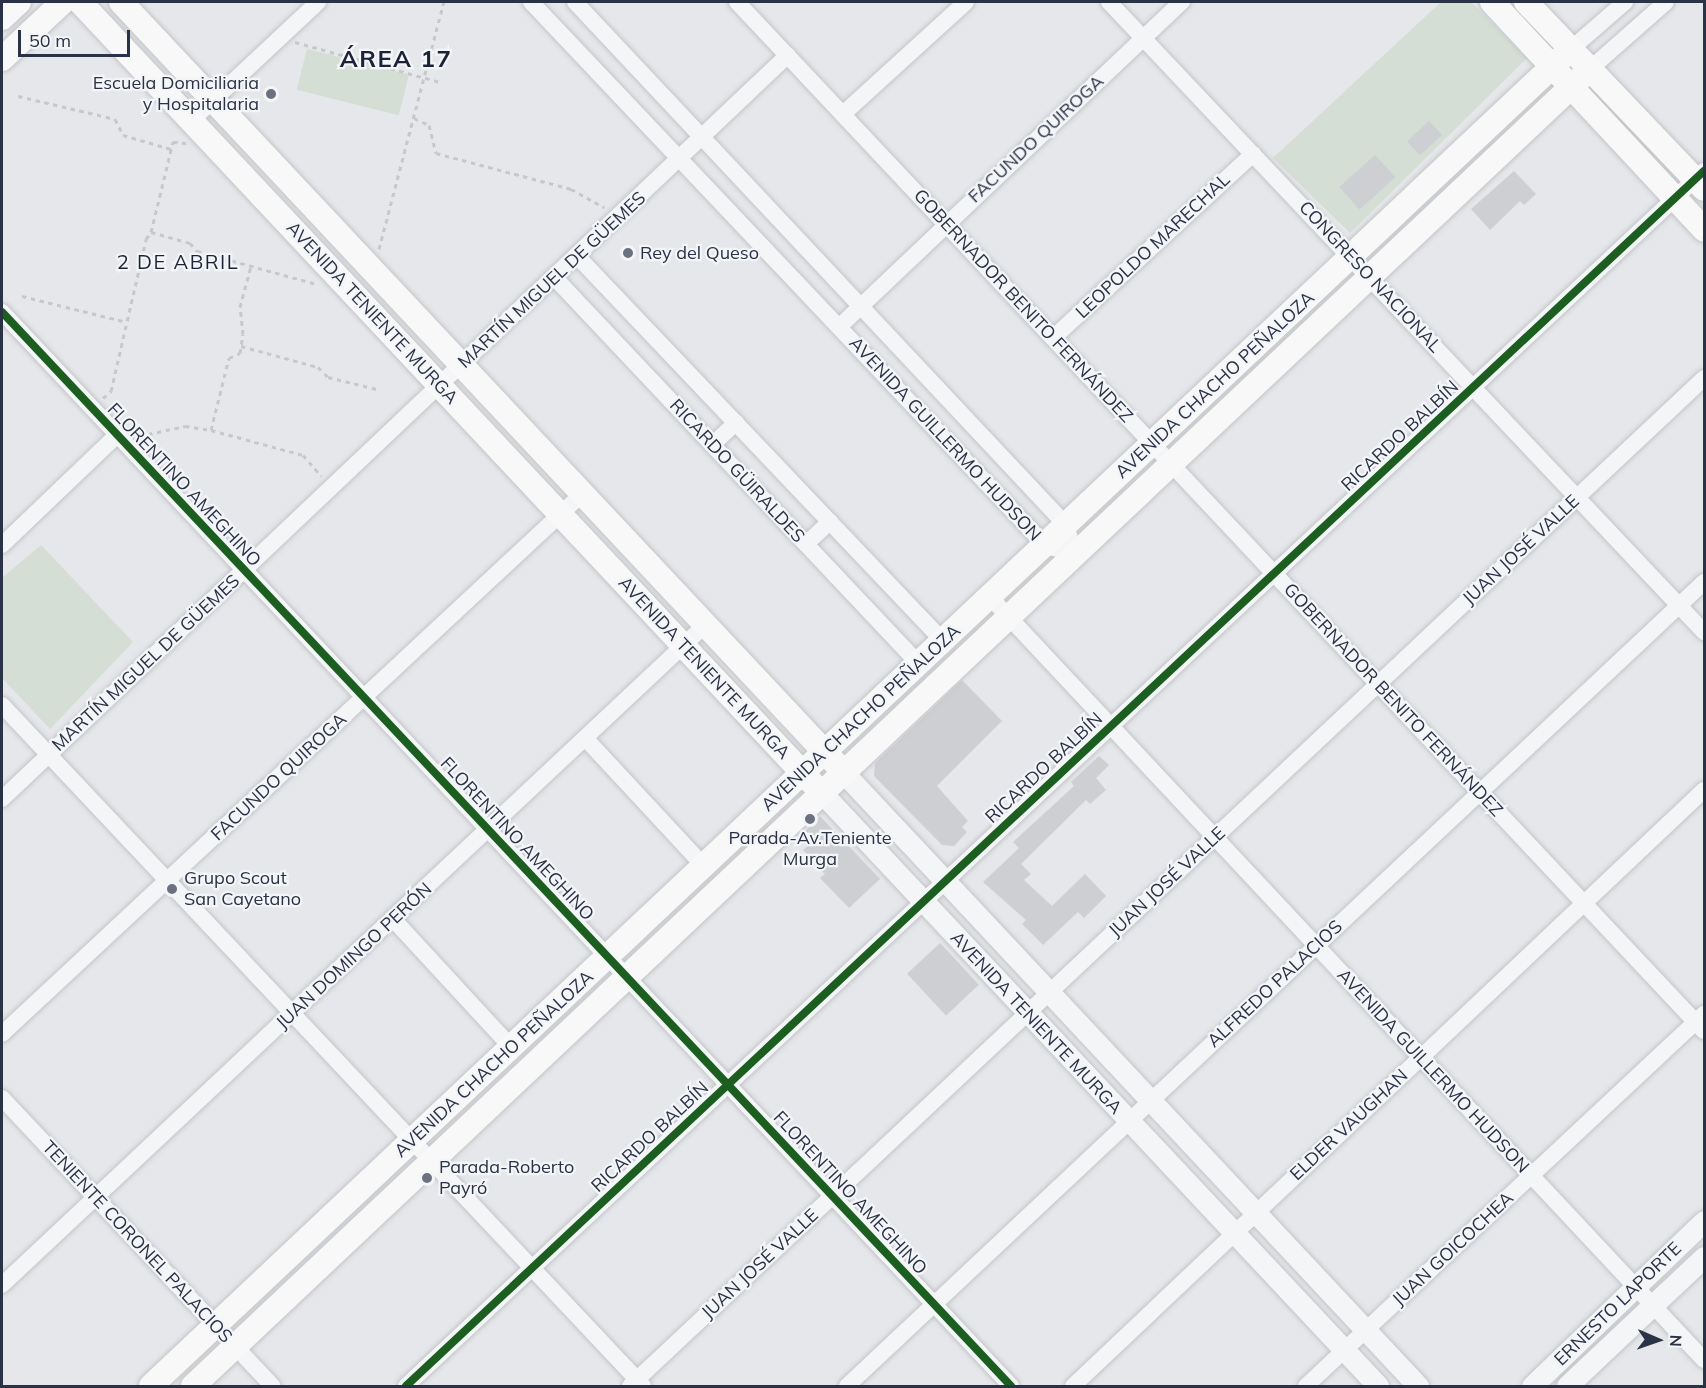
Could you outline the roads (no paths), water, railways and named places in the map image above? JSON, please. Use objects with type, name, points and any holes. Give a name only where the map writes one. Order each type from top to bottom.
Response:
[{"type":"main road","points":[[2,18],[19,2]]},
{"type":"main road","points":[[2,59],[63,2]]},
{"type":"main road","name":"AVENIDA TENIENTE MURGA","points":[[80,2],[822,794]]},
{"type":"main road","name":"AVENIDA TENIENTE MURGA","points":[[121,2],[844,773]]},
{"type":"main road","points":[[1492,2],[1704,229]]},
{"type":"main road","points":[[1526,2],[1702,180]]},
{"type":"main road","name":"AVENIDA CHACHO PEÑALOZA","points":[[151,1386],[1046,546],[1571,49]]},
{"type":"main road","name":"AVENIDA CHACHO PEÑALOZA","points":[[193,1386],[1590,69]]},
{"type":"street","points":[[191,121],[318,2]]},
{"type":"street","name":"AVENIDA GUILLERMO HUDSON","points":[[531,2],[1046,546],[1075,554]]},
{"type":"street","name":"AVENIDA GUILLERMO HUDSON","points":[[575,2],[1066,525],[1075,554]]},
{"type":"street","points":[[843,114],[966,2]]},
{"type":"street","name":"CONGRESO NACIONAL","points":[[1109,2],[1704,632]]},
{"type":"street","name":"FACUNDO QUIROGA","points":[[838,327],[859,304],[1182,2]]},
{"type":"street","points":[[1571,49],[1625,2]]},
{"type":"street","points":[[1590,69],[1666,2]]},
{"type":"street","name":"GOBERNADOR BENITO FERNÁNDEZ","points":[[744,4],[843,114],[1378,684],[1585,903],[1702,1022]]},
{"type":"street","name":"MARTÍN MIGUEL DE GÜEMES","points":[[2,799],[788,55]]},
{"type":"street","name":"LEOPOLDO MARECHAL","points":[[1053,338],[1253,154]]},
{"type":"street","name":"RICARDO BALBÍN","points":[[405,1386],[1676,198],[1702,180]]},
{"type":"street","name":"RICARDO GÜIRALDES","points":[[578,256],[943,641]]},
{"type":"street","name":"RICARDO GÜIRALDES","points":[[554,278],[919,664]]},
{"type":"street","name":"FLORENTINO AMEGHINO","points":[[2,312],[1011,1386]]},
{"type":"street","name":"JUAN JOSÉ VALLE","points":[[637,1384],[832,1196],[1704,378]]},
{"type":"street","points":[[712,445],[736,423]]},
{"type":"street","points":[[2,545],[123,441]]},
{"type":"street","name":"FACUNDO QUIROGA","points":[[2,1034],[582,494]]},
{"type":"street","points":[[806,544],[830,522]]},
{"type":"street","name":"ALFREDO PALACIOS","points":[[847,1386],[1704,582]]},
{"type":"street","name":"AVENIDA GUILLERMO HUDSON","points":[[990,597],[1213,838],[1704,1360]]},
{"type":"street","name":"JUAN DOMINGO PERÓN","points":[[2,1285],[705,625]]},
{"type":"street","points":[[2,705],[432,1161],[637,1384]]},
{"type":"street","points":[[585,738],[704,866]]},
{"type":"street","name":"AVENIDA TENIENTE MURGA","points":[[844,773],[1418,1386]]},
{"type":"street","name":"ELDER VAUGHAN","points":[[1073,1386],[1704,790]]},
{"type":"street","name":"AVENIDA TENIENTE MURGA","points":[[822,794],[1378,1386]]},
{"type":"street","points":[[393,919],[511,1047]]},
{"type":"street","name":"JUAN GOICOCHEA","points":[[1306,1386],[1531,1176],[1702,1022]]},
{"type":"street","name":"TENIENTE CORONEL PALACIOS","points":[[2,1098],[272,1386]]},
{"type":"street","name":"ERNESTO LAPORTE","points":[[1532,1386],[1704,1221]]},
{"type":"street","name":"ERNESTO LAPORTE","points":[[1567,1386],[1704,1257]]},
{"type":"place","name":"Escuela Domiciliaria y Hospitalaria","points":[[271,94]]},
{"type":"place","name":"Rey del Queso","points":[[628,253]]},
{"type":"place","name":"Parada-Av.Teniente Murga","points":[[810,819]]},
{"type":"place","name":"Grupo Scout San Cayetano","points":[[172,889]]},
{"type":"place","name":"Parada-Roberto Payró","points":[[427,1178]]},
{"type":"district","name":"ÁREA 17","points":[[396,59]]},
{"type":"district","name":"2 DE ABRIL","points":[[178,261]]}]
